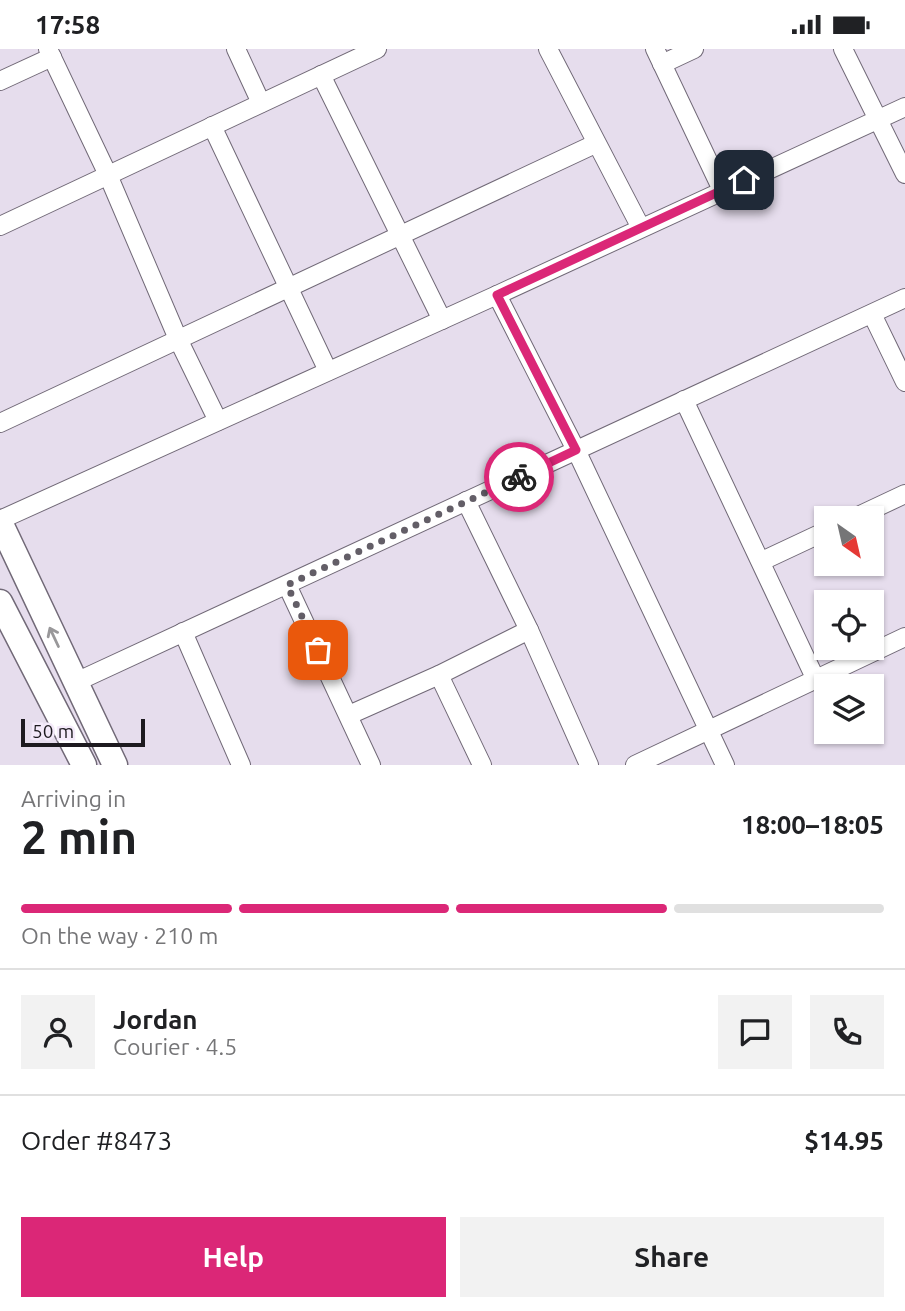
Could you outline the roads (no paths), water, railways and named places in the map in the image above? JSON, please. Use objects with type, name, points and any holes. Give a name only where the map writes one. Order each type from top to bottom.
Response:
[{"type":"main road","points":[[0,521],[115,765]]},
{"type":"main road","points":[[0,602],[84,765]]},
{"type":"street","points":[[236,49],[261,103]]},
{"type":"street","points":[[0,226],[377,49]]},
{"type":"street","points":[[548,49],[641,228]]},
{"type":"street","points":[[694,49],[659,56],[722,190]]},
{"type":"street","points":[[843,49],[905,174]]},
{"type":"street","points":[[0,81],[50,53],[108,175],[178,339],[218,421]]},
{"type":"street","points":[[321,75],[442,320]]},
{"type":"street","points":[[0,521],[905,107]]},
{"type":"street","points":[[212,126],[328,371]]},
{"type":"street","points":[[0,423],[595,144]]},
{"type":"street","points":[[497,295],[576,450],[725,765]]},
{"type":"street","points":[[76,682],[905,298]]},
{"type":"street","points":[[872,313],[905,382]]},
{"type":"street","points":[[684,400],[814,676]]},
{"type":"street","points":[[880,506],[905,494]]},
{"type":"street","points":[[466,501],[529,630],[589,765]]},
{"type":"street","points":[[762,561],[814,537]]},
{"type":"street","points":[[287,585],[371,765]]},
{"type":"street","points":[[349,715],[439,675],[529,630]]},
{"type":"street","points":[[183,632],[241,765]]},
{"type":"street","points":[[828,674],[905,637]]},
{"type":"street","points":[[439,675],[482,765]]},
{"type":"street","points":[[635,765],[814,681]]}]
